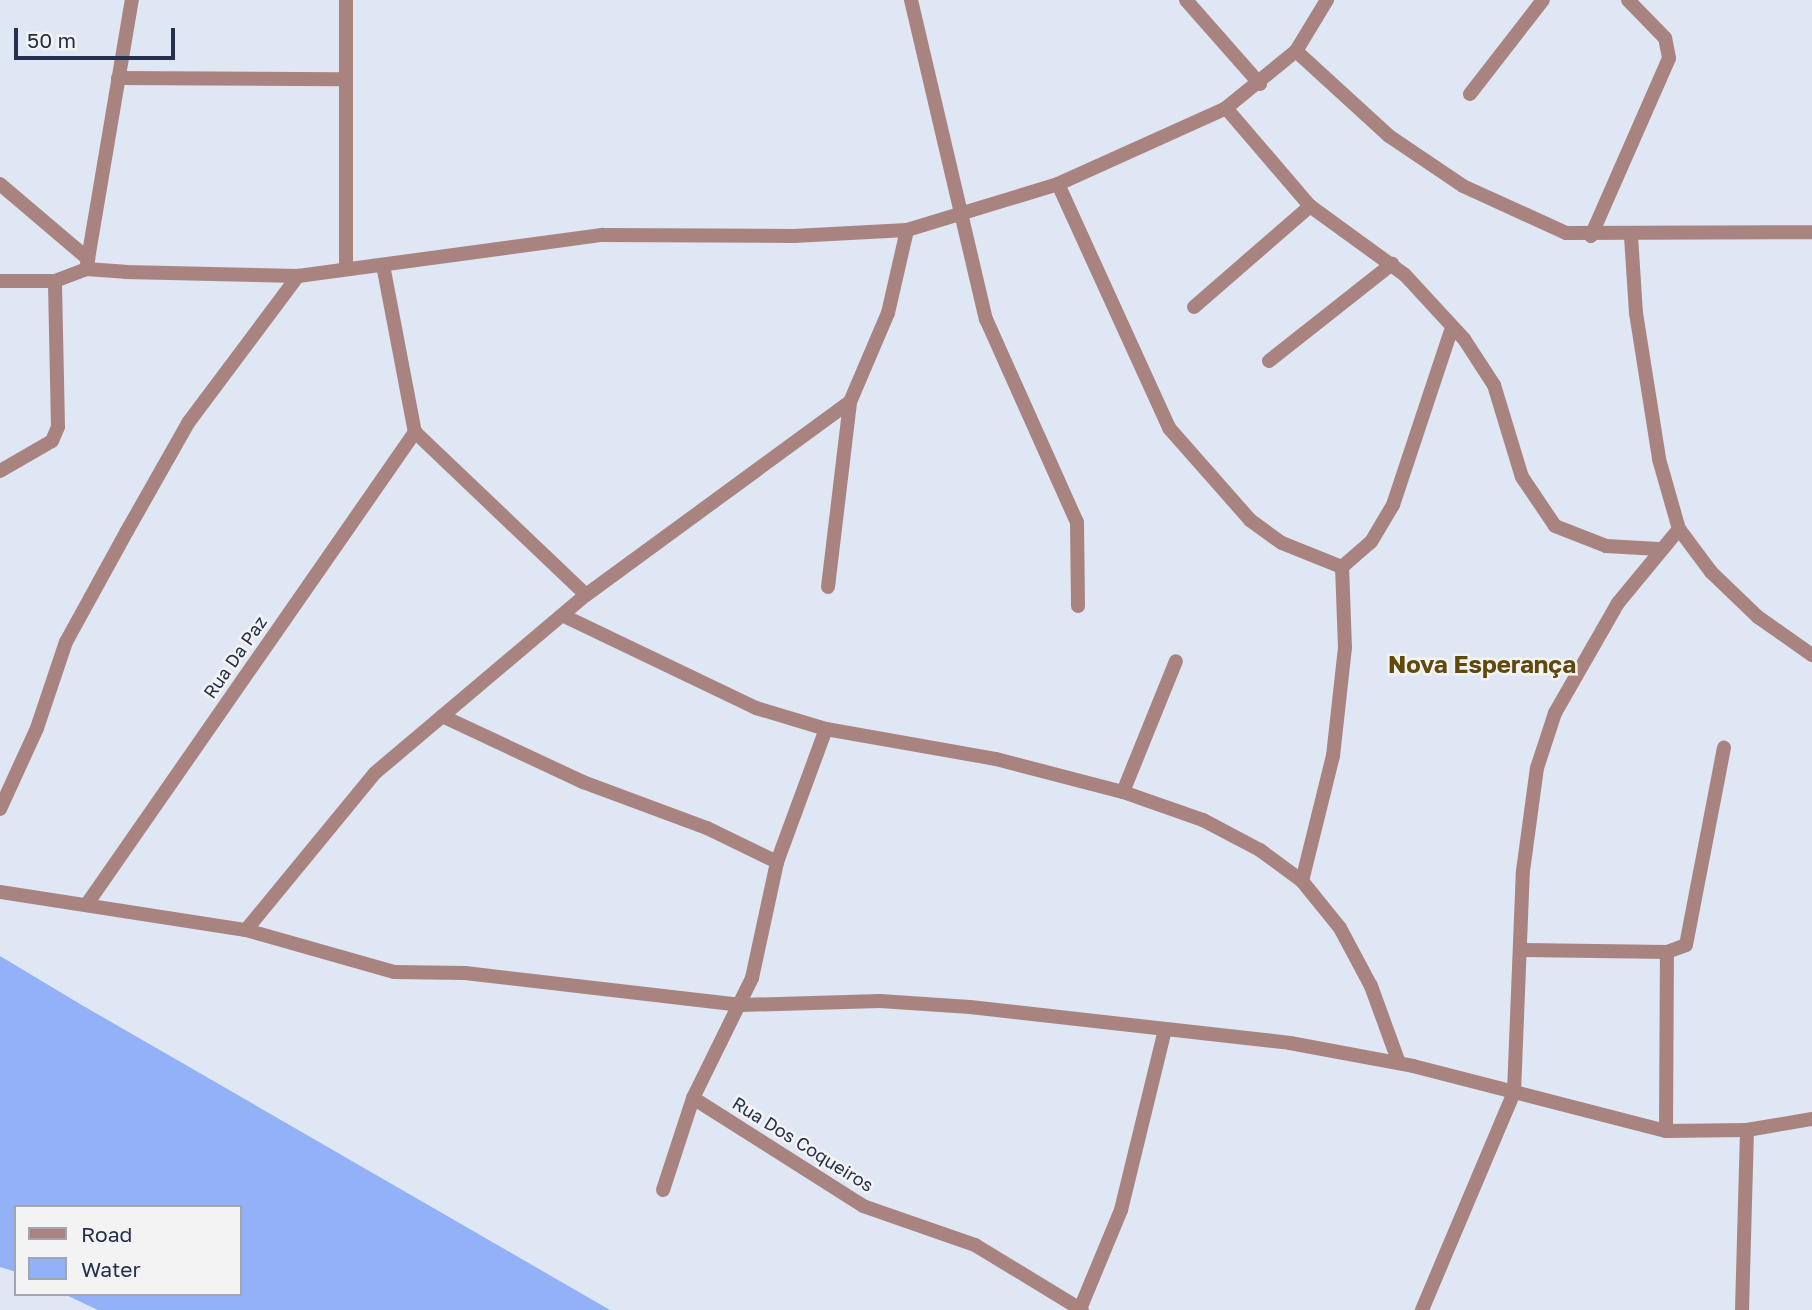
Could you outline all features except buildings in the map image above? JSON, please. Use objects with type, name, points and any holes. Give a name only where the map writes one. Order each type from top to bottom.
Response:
[{"type":"street","points":[[87,264],[132,0]]},
{"type":"street","points":[[346,0],[343,79],[346,268]]},
{"type":"street","points":[[911,0],[965,214],[986,319],[1072,505],[1081,536],[1078,606]]},
{"type":"street","points":[[1186,0],[1260,84]]},
{"type":"street","points":[[0,281],[55,281],[87,264],[298,276],[602,235],[794,236],[907,230],[1058,184],[1226,108],[1260,84],[1296,51],[1327,0]]},
{"type":"street","points":[[1470,94],[1543,0]]},
{"type":"street","points":[[1591,236],[1668,58],[1665,38],[1628,0]]},
{"type":"street","points":[[1296,51],[1374,125],[1463,186],[1566,233],[1631,236],[1812,232]]},
{"type":"street","points":[[118,78],[343,79]]},
{"type":"street","points":[[1226,108],[1310,206],[1392,264],[1452,328],[1494,385],[1522,477],[1555,526],[1606,545],[1659,549]]},
{"type":"street","points":[[0,184],[87,264]]},
{"type":"street","points":[[1058,184],[1169,428],[1250,520],[1282,543],[1342,567]]},
{"type":"street","points":[[1194,307],[1310,206]]},
{"type":"street","points":[[828,587],[850,402],[888,313],[907,230]]},
{"type":"street","points":[[1631,236],[1655,436],[1679,529],[1711,572],[1758,617],[1812,655]]},
{"type":"street","points":[[1269,361],[1392,264]]},
{"type":"street","points":[[383,265],[415,432],[586,595]]},
{"type":"street","points":[[0,809],[37,728],[66,642],[127,531],[188,424],[298,276]]},
{"type":"street","points":[[0,471],[52,441],[58,426],[55,281]]},
{"type":"street","points":[[1342,567],[1371,542],[1393,505],[1452,328]]},
{"type":"street","points":[[246,930],[375,773],[586,595],[850,402]]},
{"type":"street","name":"Rua Da Paz","points":[[87,904],[415,432]]},
{"type":"street","points":[[1422,1310],[1514,1091],[1531,806],[1555,713],[1618,603],[1659,549],[1679,529]]},
{"type":"street","points":[[1302,881],[1333,756],[1345,649],[1342,567]]},
{"type":"street","points":[[564,616],[755,708],[826,729],[983,756],[1123,792],[1203,820],[1302,881],[1340,928],[1371,985],[1399,1063]]},
{"type":"street","points":[[1123,792],[1176,661]]},
{"type":"street","points":[[442,716],[583,782],[707,828],[777,862]]},
{"type":"street","points":[[663,1190],[692,1097],[752,978],[777,862],[826,729]]},
{"type":"street","points":[[1521,950],[1679,952],[1692,929],[1724,748]]},
{"type":"street","points":[[0,892],[246,930],[394,971],[465,973],[741,1004],[880,1001],[1165,1029],[1399,1063],[1666,1131],[1747,1130],[1812,1119]]},
{"type":"street","points":[[1666,1131],[1667,953]]},
{"type":"street","points":[[1081,1309],[1121,1210],[1165,1029]]},
{"type":"street","name":"Rua Dos Coqueiros","points":[[692,1097],[863,1206],[975,1245],[1081,1309]]},
{"type":"street","points":[[1742,1310],[1747,1130]]},
{"type":"water","points":[[0,956],[610,1310],[98,1310],[68,1296],[242,1296],[242,1205],[14,1205],[14,1271],[0,1267]]},
{"type":"district","name":"Nova Esperança","points":[[1482,664]]}]
